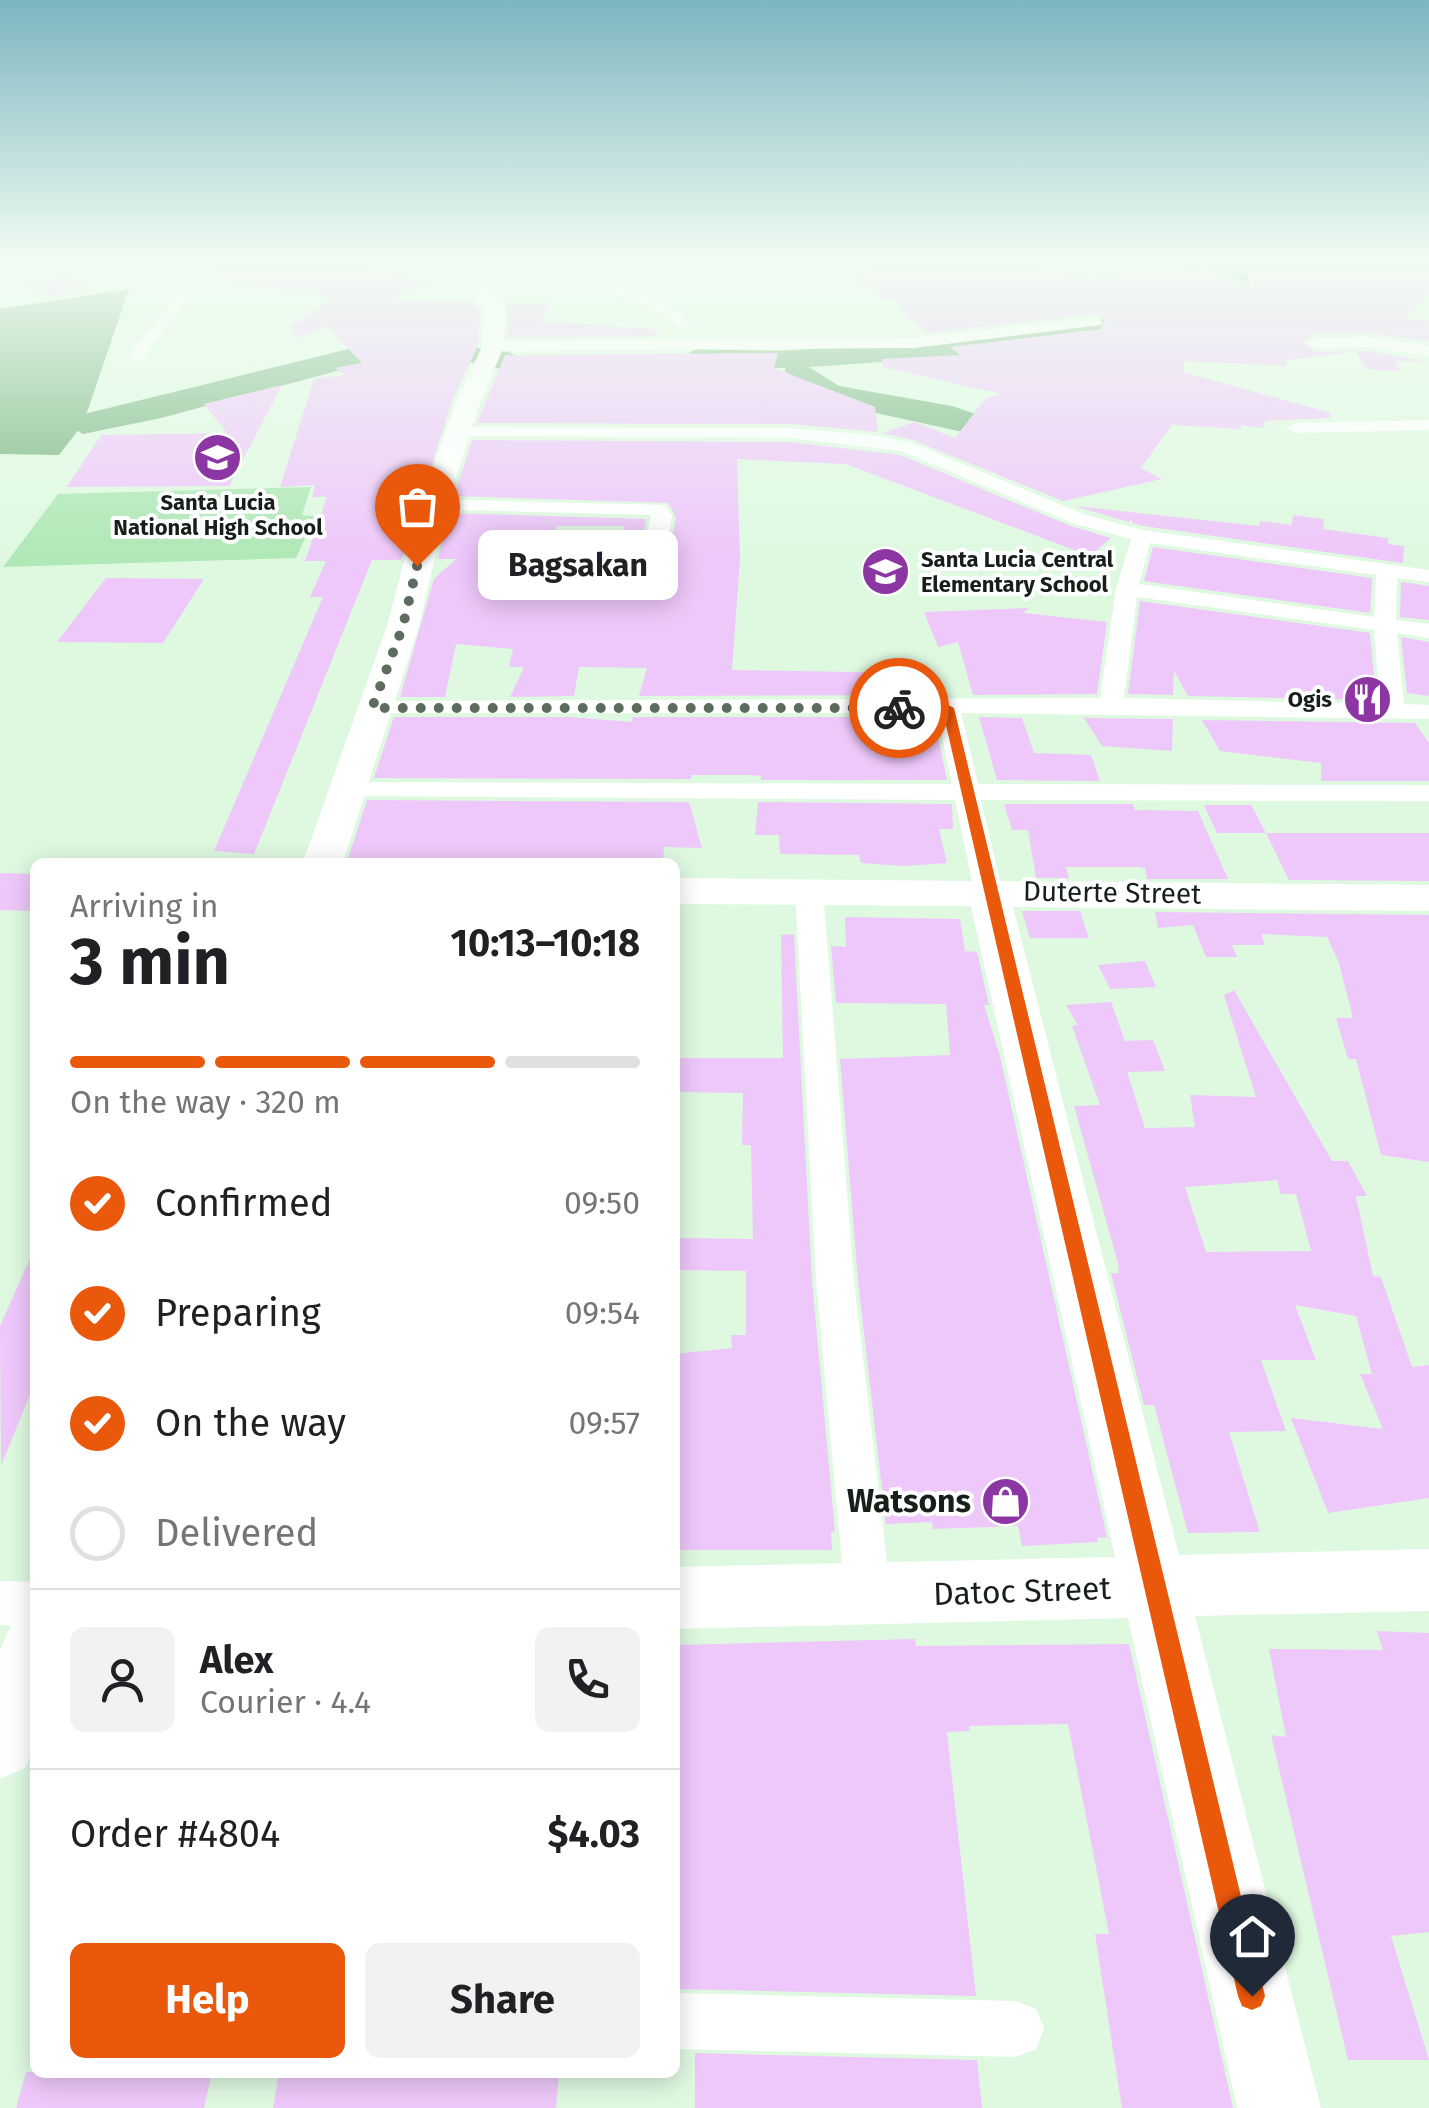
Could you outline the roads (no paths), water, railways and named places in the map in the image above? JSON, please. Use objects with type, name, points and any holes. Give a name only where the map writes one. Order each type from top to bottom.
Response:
[{"type":"street","points":[[324,858],[372,708],[403,626],[433,505],[489,357]]},
{"type":"street","points":[[1296,428],[1429,425]]},
{"type":"street","points":[[458,431],[790,433],[871,440],[906,447],[1080,519],[1142,536],[1429,576]]},
{"type":"street","points":[[433,505],[658,508],[661,524],[648,590]]},
{"type":"street","points":[[1111,706],[1127,589],[1142,536]]},
{"type":"street","points":[[1387,571],[1386,626],[1394,710]]},
{"type":"street","points":[[1127,589],[1429,631]]},
{"type":"street","points":[[372,708],[1111,706],[1429,712]]},
{"type":"street","points":[[948,708],[1152,1587],[1279,2108]]},
{"type":"street","points":[[346,790],[1429,792]]},
{"type":"street","name":"Duterte Street","points":[[680,890],[988,890],[1429,898]]},
{"type":"street","points":[[809,890],[835,1281],[868,1596]]},
{"type":"street","name":"Datoc Street","points":[[680,1598],[1429,1580]]},
{"type":"street","points":[[0,1604],[30,1604]]},
{"type":"street","points":[[0,1742],[30,1661]]},
{"type":"street","points":[[680,2021],[1016,2029]]},
{"type":"waterway","points":[[83,424],[150,411],[353,357]]},
{"type":"waterway","points":[[480,357],[508,361],[548,379],[578,384]]},
{"type":"waterway","points":[[696,358],[817,357]]},
{"type":"waterway","points":[[797,372],[828,393],[867,404],[952,416],[983,427],[1011,466]]},
{"type":"place","name":"Santa Lucia National High School","points":[[218,458]]},
{"type":"place","name":"Bagsakan","points":[[417,566]]},
{"type":"place","name":"Santa Lucia Central Elementary School","points":[[886,572]]},
{"type":"place","name":"Ogis","points":[[1367,699]]},
{"type":"place","name":"Watsons","points":[[1006,1501]]}]
